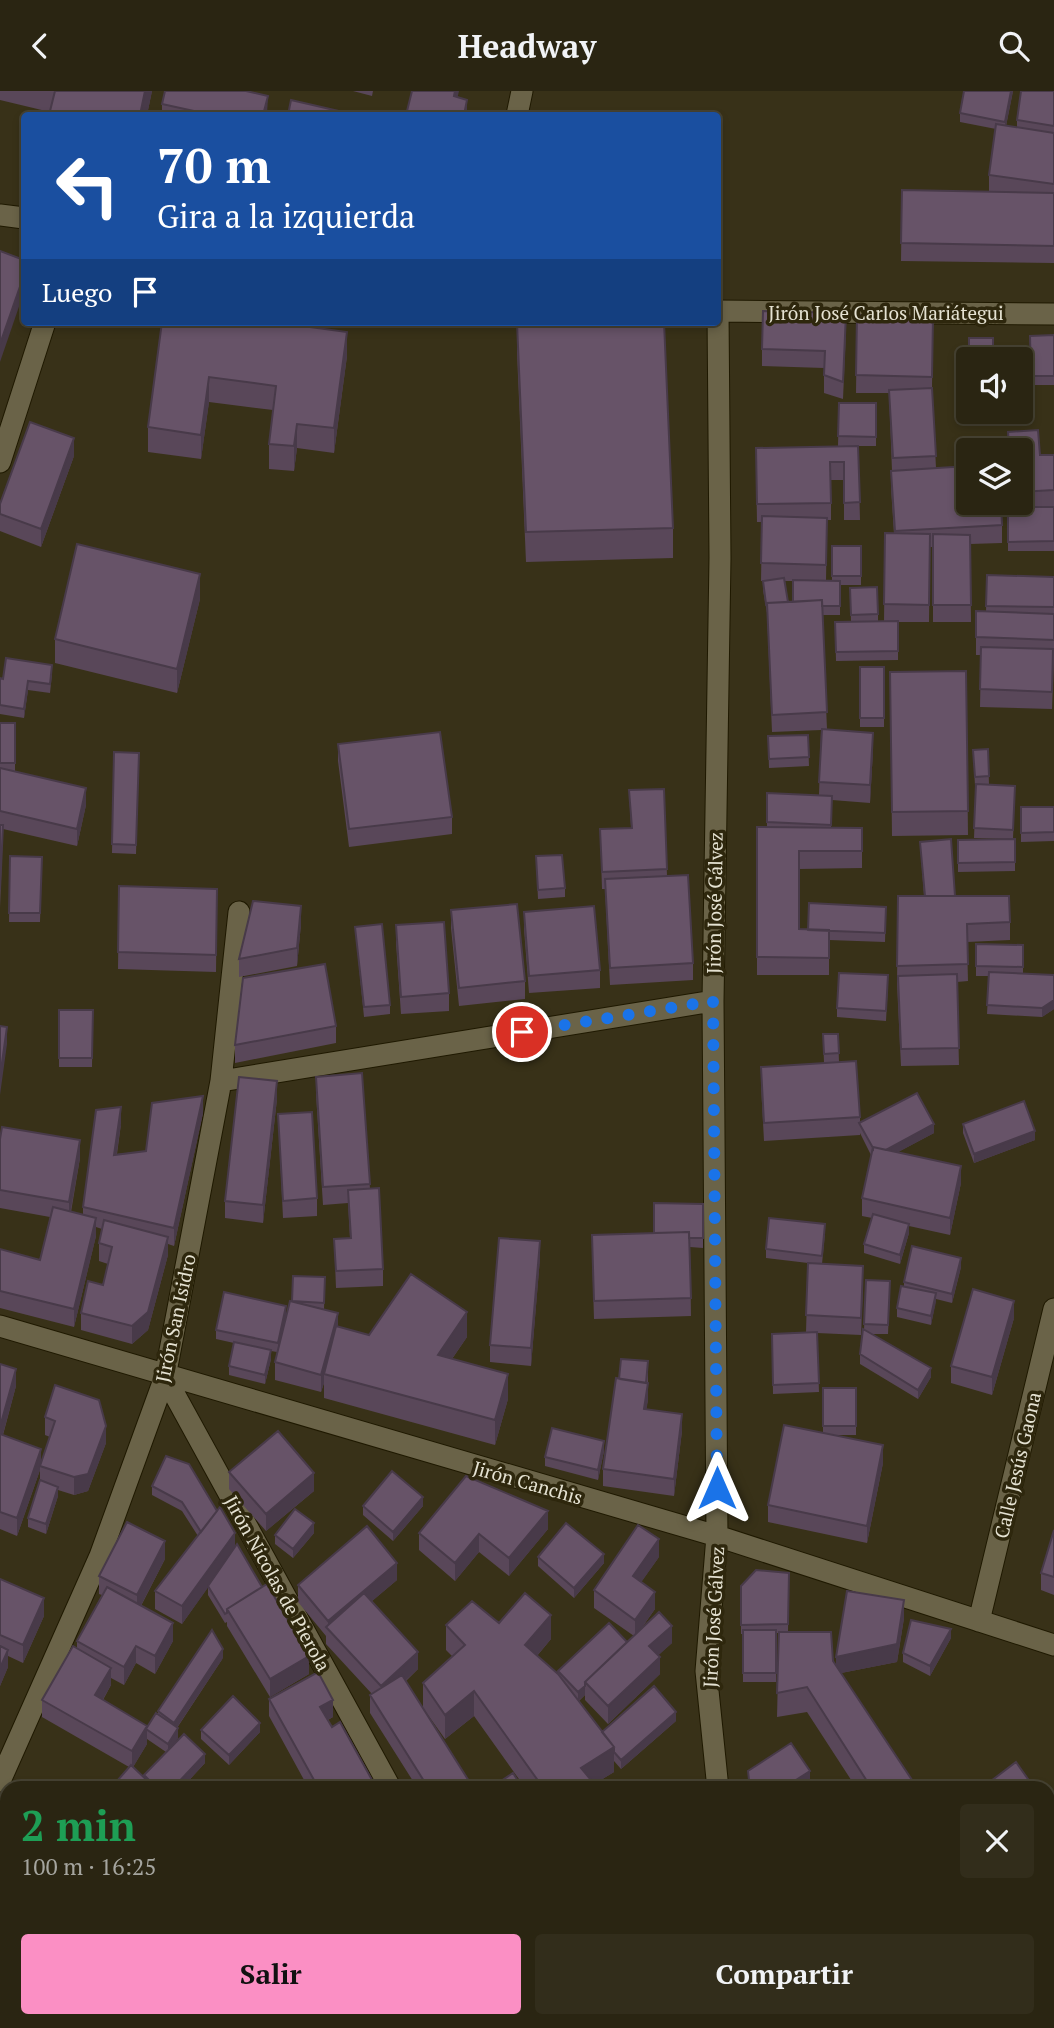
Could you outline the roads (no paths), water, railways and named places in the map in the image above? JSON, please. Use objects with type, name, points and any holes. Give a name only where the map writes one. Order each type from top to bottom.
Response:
[{"type":"street","points":[[518,112],[522,91]]},
{"type":"street","points":[[0,215],[21,218]]},
{"type":"street","name":"Jirón José Carlos Mariátegui","points":[[721,311],[1054,314]]},
{"type":"street","points":[[0,462],[43,326]]},
{"type":"street","name":"Jirón José Gálvez","points":[[717,1781],[706,1671],[717,1536],[713,1001],[720,558],[718,326]]},
{"type":"street","name":"Jirón San Isidro","points":[[0,1781],[100,1556],[165,1377],[221,1081],[239,912]]},
{"type":"street","points":[[221,1081],[713,1001]]},
{"type":"street","name":"Calle Jesús Gaona","points":[[979,1621],[1054,1309]]},
{"type":"street","name":"Jirón Canchis","points":[[0,1326],[165,1377],[717,1536],[1054,1645]]},
{"type":"street","name":"Jirón Nicolas de Pierola","points":[[165,1377],[387,1781]]}]
